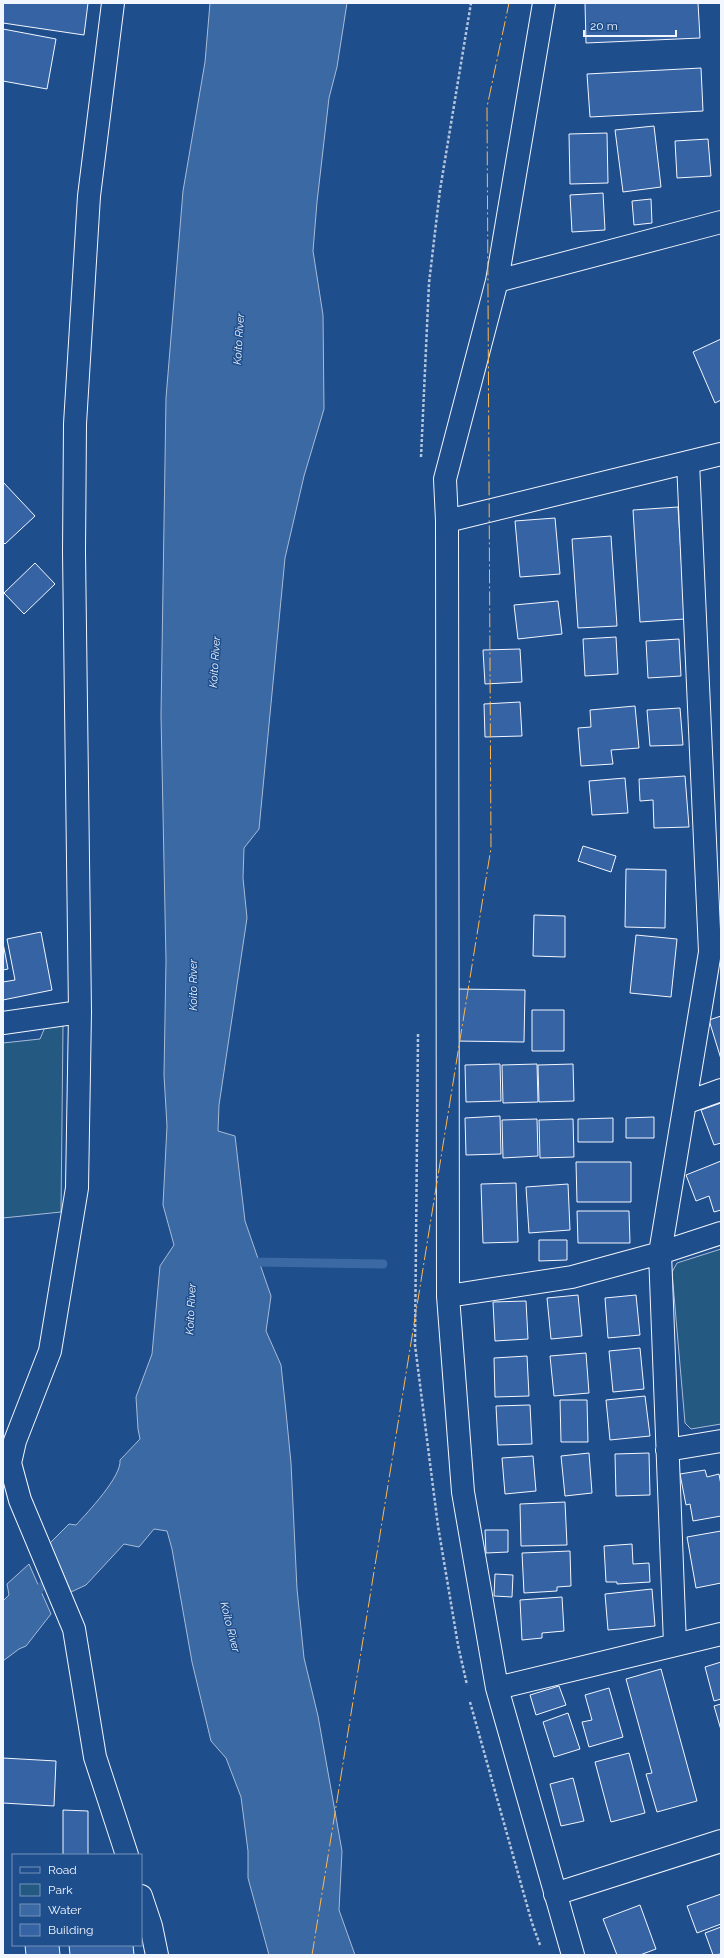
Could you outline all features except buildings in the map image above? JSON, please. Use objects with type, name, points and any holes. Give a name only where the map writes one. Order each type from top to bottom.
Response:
[{"type":"street","points":[[113,3],[89,196],[75,424],[74,552],[80,1012],[76,1188],[50,1351],[15,1441],[10,1463],[20,1500],[74,1629],[95,1757],[127,1854]]},
{"type":"street","points":[[544,3],[497,281],[445,479],[447,520],[448,1296],[463,1492],[497,1688],[573,1955]]},
{"type":"street","points":[[497,281],[721,222]]},
{"type":"street","points":[[447,520],[721,454]]},
{"type":"street","points":[[675,1644],[660,1253],[685,1103],[715,950],[688,462]]},
{"type":"street","points":[[3,1023],[80,1012]]},
{"type":"street","points":[[685,1103],[721,1090]]},
{"type":"street","points":[[448,1296],[572,1277],[660,1253],[721,1233]]},
{"type":"street","points":[[667,1450],[721,1441]]},
{"type":"street","points":[[497,1688],[721,1634]]},
{"type":"street","points":[[555,1894],[721,1841]]},
{"type":"street","points":[[142,1899],[151,1926],[157,1955]]},
{"type":"green space","points":[[48,1020],[63,1026],[61,1212],[3,1218],[3,1043],[40,1039]]},
{"type":"green space","points":[[721,1249],[721,1424],[691,1429],[685,1423],[672,1272],[677,1263]]},
{"type":"water","name":"Koito River","points":[[210,3],[347,3],[337,67],[329,98],[313,251],[323,315],[324,409],[304,476],[285,558],[259,829],[244,848],[243,878],[247,918],[219,1105],[218,1131],[235,1136],[245,1221],[271,1296],[266,1331],[281,1365],[291,1463],[297,1589],[304,1658],[318,1716],[342,1851],[339,1910],[355,1955],[269,1955],[248,1878],[248,1851],[241,1797],[226,1758],[211,1741],[192,1662],[172,1549],[167,1531],[154,1529],[139,1547],[124,1544],[86,1585],[71,1592],[50,1543],[69,1524],[76,1525],[96,1503],[116,1475],[120,1460],[140,1439],[136,1397],[152,1354],[160,1266],[174,1245],[163,1205],[167,1126],[164,1075],[166,961],[161,715],[166,398],[183,191],[205,62]]},
{"type":"water","points":[[29,1564],[51,1614],[26,1646],[19,1649],[3,1661],[3,1601],[9,1595],[7,1584]]},
{"type":"waterway","points":[[250,1259],[254,1262],[383,1264]]},
{"type":"waterway","points":[[32,1597],[52,1576]]},
{"type":"power","points":[[312,1955],[491,848],[487,107],[509,3]]}]
